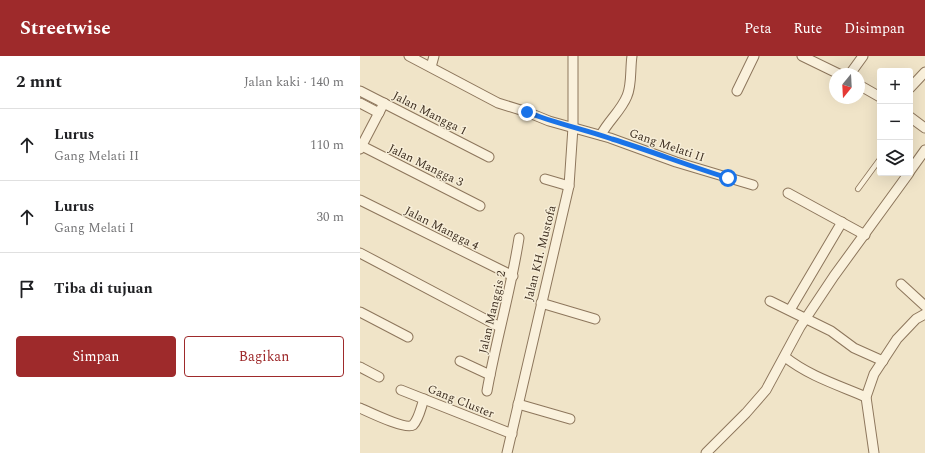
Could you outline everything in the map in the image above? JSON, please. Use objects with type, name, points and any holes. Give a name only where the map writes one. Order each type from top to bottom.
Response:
[{"type":"street","name":"Gang Melati II","points":[[409,56],[498,103],[549,121],[602,135],[676,162],[753,186]]},
{"type":"street","points":[[431,67],[434,56]]},
{"type":"street","name":"Jalan KH. Mustofa","points":[[507,453],[569,186],[573,127],[573,56]]},
{"type":"street","points":[[602,135],[606,124],[628,95],[632,56]]},
{"type":"street","points":[[736,91],[754,56]]},
{"type":"street","points":[[802,56],[829,69]]},
{"type":"street","points":[[854,68],[863,56]]},
{"type":"street","points":[[913,85],[925,72]]},
{"type":"street","points":[[865,89],[877,96]]},
{"type":"street","name":"Jalan Mangga 1","points":[[360,91],[489,157]]},
{"type":"street","name":"Jalan Mangga 1","points":[[360,103],[379,113]]},
{"type":"street","points":[[361,147],[384,103]]},
{"type":"street","points":[[913,120],[925,128]]},
{"type":"street","name":"Jalan Mangga 3","points":[[361,147],[480,206]]},
{"type":"street","points":[[913,166],[925,150]]},
{"type":"street","points":[[706,453],[746,413],[766,390],[806,318],[834,276],[906,176]]},
{"type":"street","points":[[545,179],[569,186]]},
{"type":"street","points":[[788,193],[865,235]]},
{"type":"street","name":"Jalan Mangga 4","points":[[360,200],[513,276]]},
{"type":"street","points":[[790,310],[842,222]]},
{"type":"street","name":"Jalan Manggis 2","points":[[487,391],[500,327],[513,276],[519,238]]},
{"type":"street","points":[[360,253],[500,327]]},
{"type":"street","points":[[901,284],[925,306]]},
{"type":"street","points":[[770,301],[831,331],[854,348],[883,361]]},
{"type":"street","points":[[541,303],[595,319]]},
{"type":"street","points":[[360,312],[408,337]]},
{"type":"street","points":[[874,453],[866,397],[874,374],[897,339],[916,319],[925,314]]},
{"type":"street","points":[[785,357],[796,366],[812,374],[866,397]]},
{"type":"street","points":[[460,361],[490,375]]},
{"type":"street","points":[[360,367],[379,377]]},
{"type":"street","name":"Gang Cluster","points":[[401,390],[512,434]]},
{"type":"street","points":[[360,408],[400,425],[409,426],[413,424],[417,418],[424,399]]},
{"type":"street","points":[[518,404],[570,419]]},
{"type":"lane","points":[[858,189],[877,163]]},
{"type":"route","points":[[527,112],[549,121],[610,138],[644,149],[676,162],[728,178]]}]
